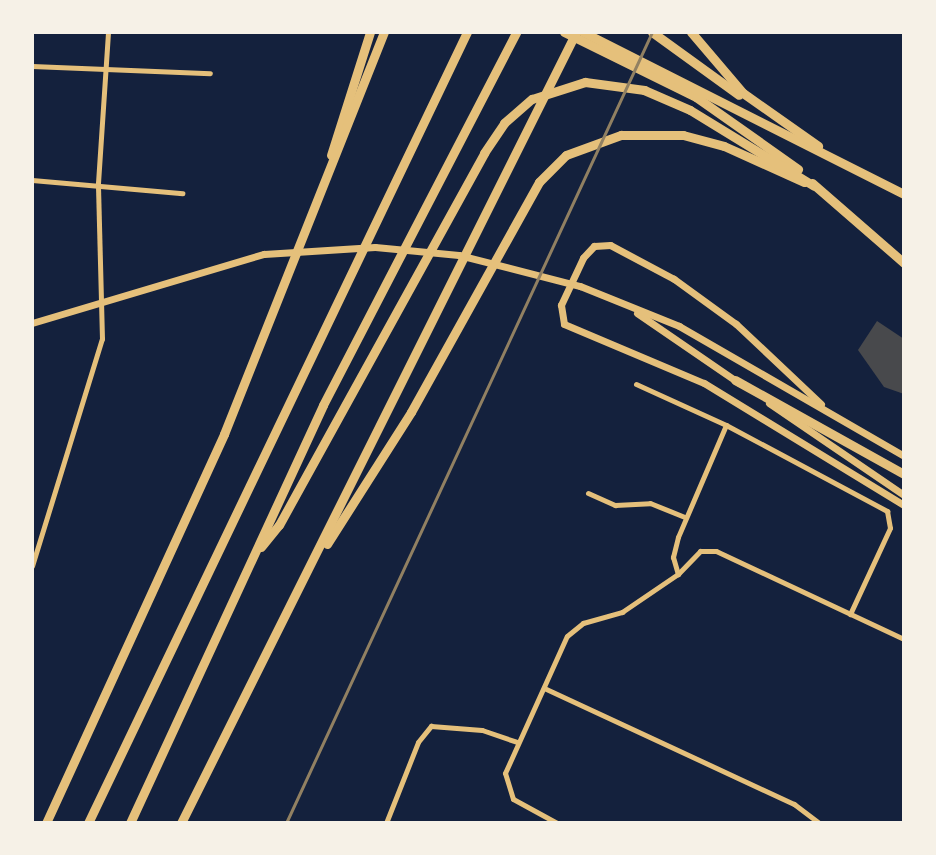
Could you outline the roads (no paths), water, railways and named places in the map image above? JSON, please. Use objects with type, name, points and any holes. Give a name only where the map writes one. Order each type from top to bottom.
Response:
[{"type":"highway","points":[[307,231],[370,32]]},
{"type":"highway","points":[[46,823],[224,434],[384,32]]},
{"type":"highway","points":[[426,118],[461,32]]},
{"type":"highway","points":[[88,823],[467,32]]},
{"type":"highway","points":[[130,823],[356,337],[516,32]]},
{"type":"highway","points":[[564,32],[698,93],[784,156],[814,186],[904,263]]},
{"type":"highway","points":[[181,823],[316,559],[576,32]]},
{"type":"highway","points":[[583,32],[758,124],[904,194]]},
{"type":"highway","points":[[652,32],[708,75],[847,165]]},
{"type":"highway","points":[[691,32],[715,66],[766,111]]},
{"type":"highway","points":[[252,559],[279,525],[484,153],[517,110],[566,84],[622,84],[690,110],[814,186]]},
{"type":"highway","points":[[316,559],[359,499],[530,196],[551,167],[602,139],[683,135],[724,146],[814,186]]},
{"type":"highway","points":[[735,380],[904,474]]},
{"type":"main road","points":[[831,414],[736,324],[674,279],[610,245],[594,246],[583,258],[561,305],[564,324],[704,383],[904,505]]},
{"type":"main road","points":[[32,323],[101,306],[199,270],[264,254],[334,248],[417,249],[498,263],[580,286],[679,326],[904,456]]},
{"type":"main road","points":[[625,305],[904,495]]},
{"type":"street","points":[[32,566],[97,357],[101,306],[98,183],[108,32]]},
{"type":"street","points":[[32,66],[210,73]]},
{"type":"street","points":[[32,180],[98,183],[182,193]]},
{"type":"street","points":[[636,384],[726,425],[887,511],[890,528],[850,614]]},
{"type":"street","points":[[678,574],[673,557],[685,517],[726,425]]},
{"type":"street","points":[[588,493],[615,505],[650,503],[685,517]]},
{"type":"street","points":[[557,823],[509,794],[505,773],[516,742],[575,627],[622,612],[678,574],[695,554],[709,549],[904,639]]},
{"type":"street","points":[[544,688],[794,804],[819,823]]},
{"type":"street","points":[[386,823],[418,742],[431,726],[482,730],[516,742]]},
{"type":"railway","points":[[286,823],[652,32]]}]
